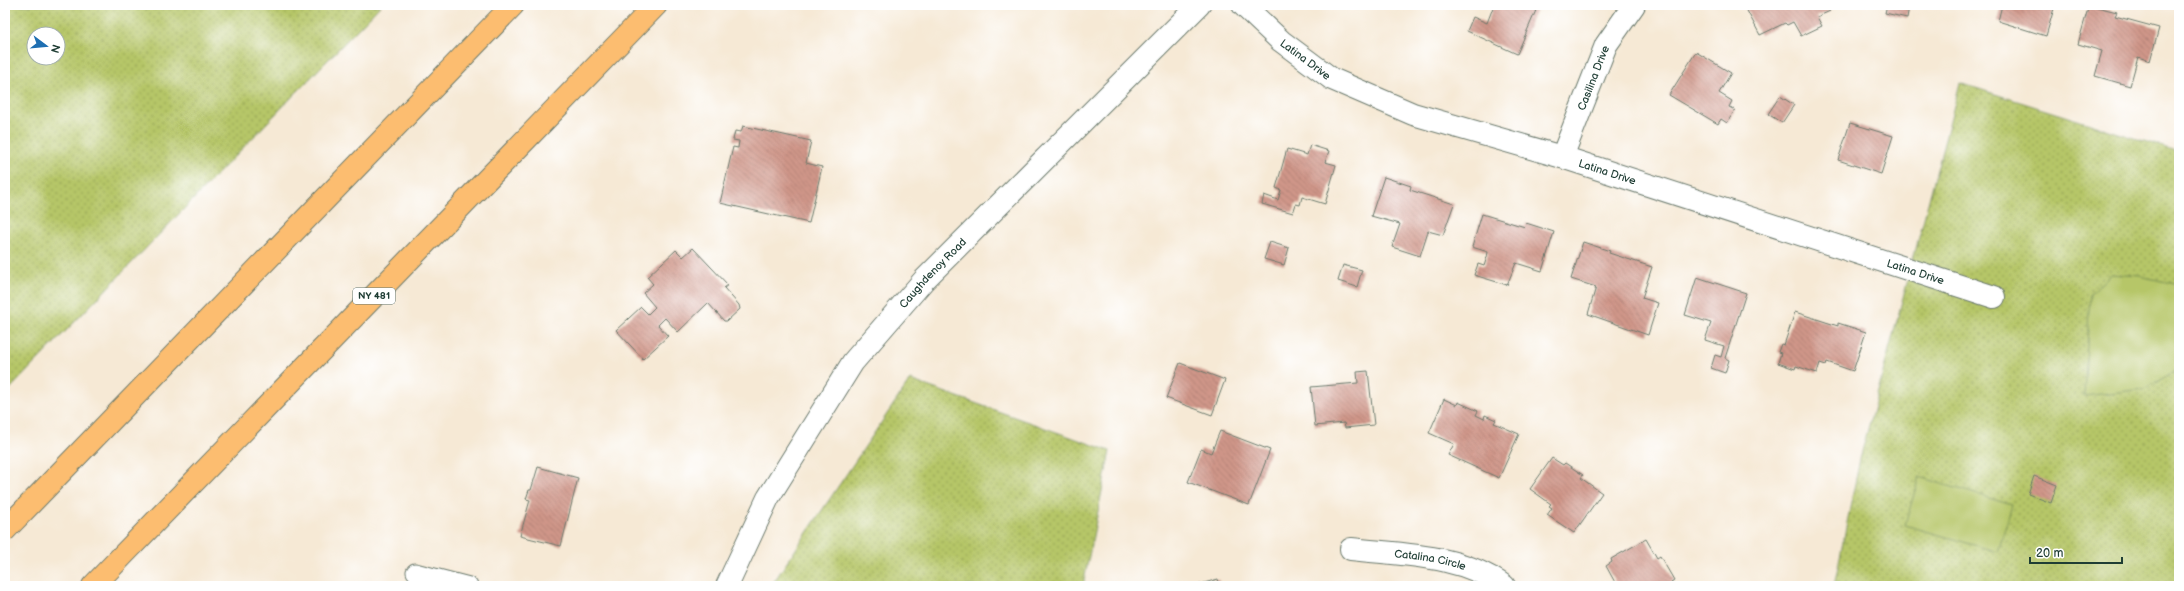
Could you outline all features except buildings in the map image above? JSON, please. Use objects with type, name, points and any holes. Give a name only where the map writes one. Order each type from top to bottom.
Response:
[{"type":"highway","points":[[5,530],[513,5]]},
{"type":"highway","name":"NY 481","points":[[93,586],[656,5]]},
{"type":"street","name":"Caughdenoy Road","points":[[727,586],[768,498],[853,362],[924,280],[1199,5]]},
{"type":"street","name":"Latina Drive","points":[[1244,5],[1281,41],[1332,79],[1413,114],[1562,157],[1994,297]]},
{"type":"street","name":"Casilina Drive","points":[[1562,157],[1606,44],[1634,5]]},
{"type":"street","name":"Catalina Circle","points":[[1351,549],[1450,561],[1491,577],[1504,586]]},
{"type":"lane","points":[[415,572],[469,586]]},
{"type":"green space","points":[[5,5],[381,5],[5,394]]},
{"type":"green space","points":[[1960,83],[2179,152],[2179,586],[1834,586],[1860,459]]},
{"type":"green space","points":[[2111,274],[2140,276],[2179,285],[2179,369],[2144,389],[2084,396],[2090,294]]},
{"type":"green space","points":[[910,380],[1110,451],[1083,586],[771,586]]},
{"type":"green space","points":[[1919,477],[2012,505],[1998,552],[1905,525]]}]
